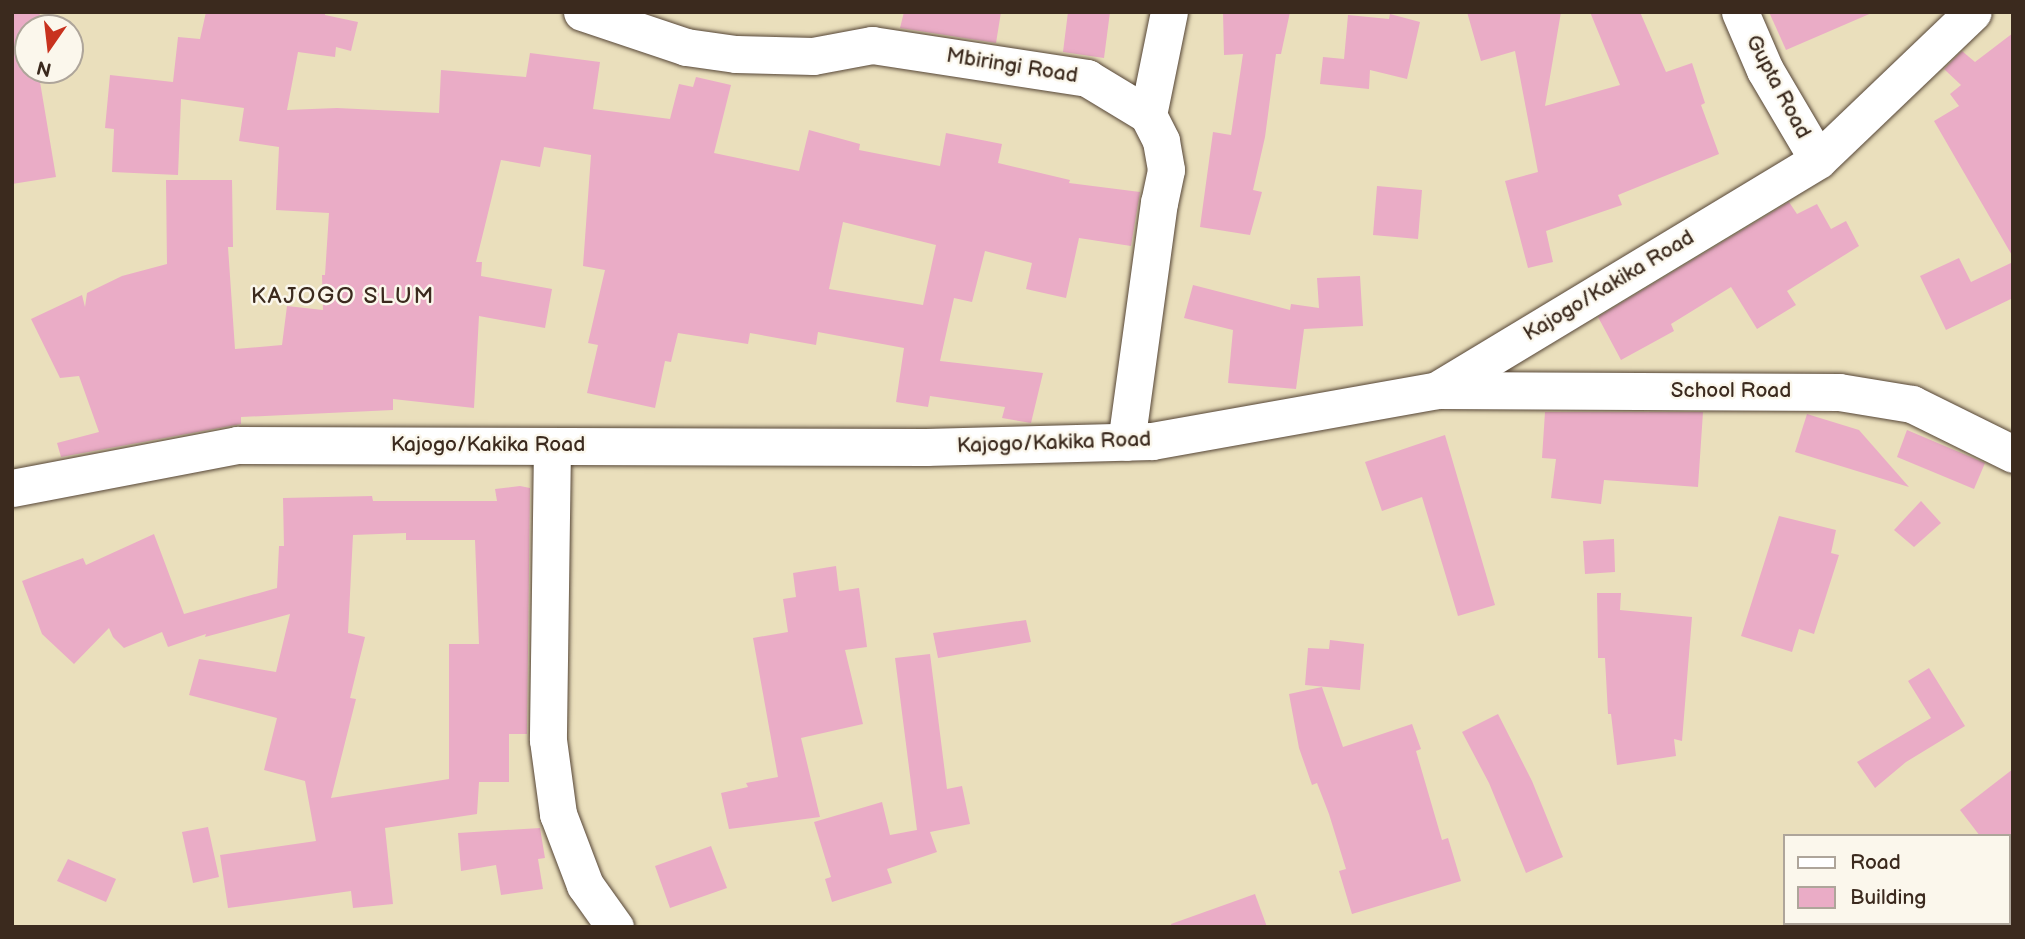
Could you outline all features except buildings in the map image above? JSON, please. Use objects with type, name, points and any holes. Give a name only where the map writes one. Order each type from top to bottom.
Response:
[{"type":"street","name":"Mbiringi Road","points":[[582,12],[686,47],[736,54],[813,56],[872,45],[1087,78],[1148,115]]},
{"type":"street","points":[[1126,442],[1159,202],[1166,170],[1161,141],[1148,115],[1169,12]]},
{"type":"street","name":"Gupta Road","points":[[1740,12],[1765,70],[1818,160]]},
{"type":"street","name":"Kajogo/Kakika Road","points":[[12,488],[237,445],[926,447],[1152,441],[1437,390],[1818,160],[1973,12]]},
{"type":"street","name":"School Road","points":[[1437,390],[1839,392],[1912,404],[1996,434],[2013,454]]},
{"type":"street","points":[[552,446],[548,740],[554,789],[558,814],[585,885],[615,927]]},
{"type":"district","name":"KAJOGO SLUM","points":[[343,296]]}]
